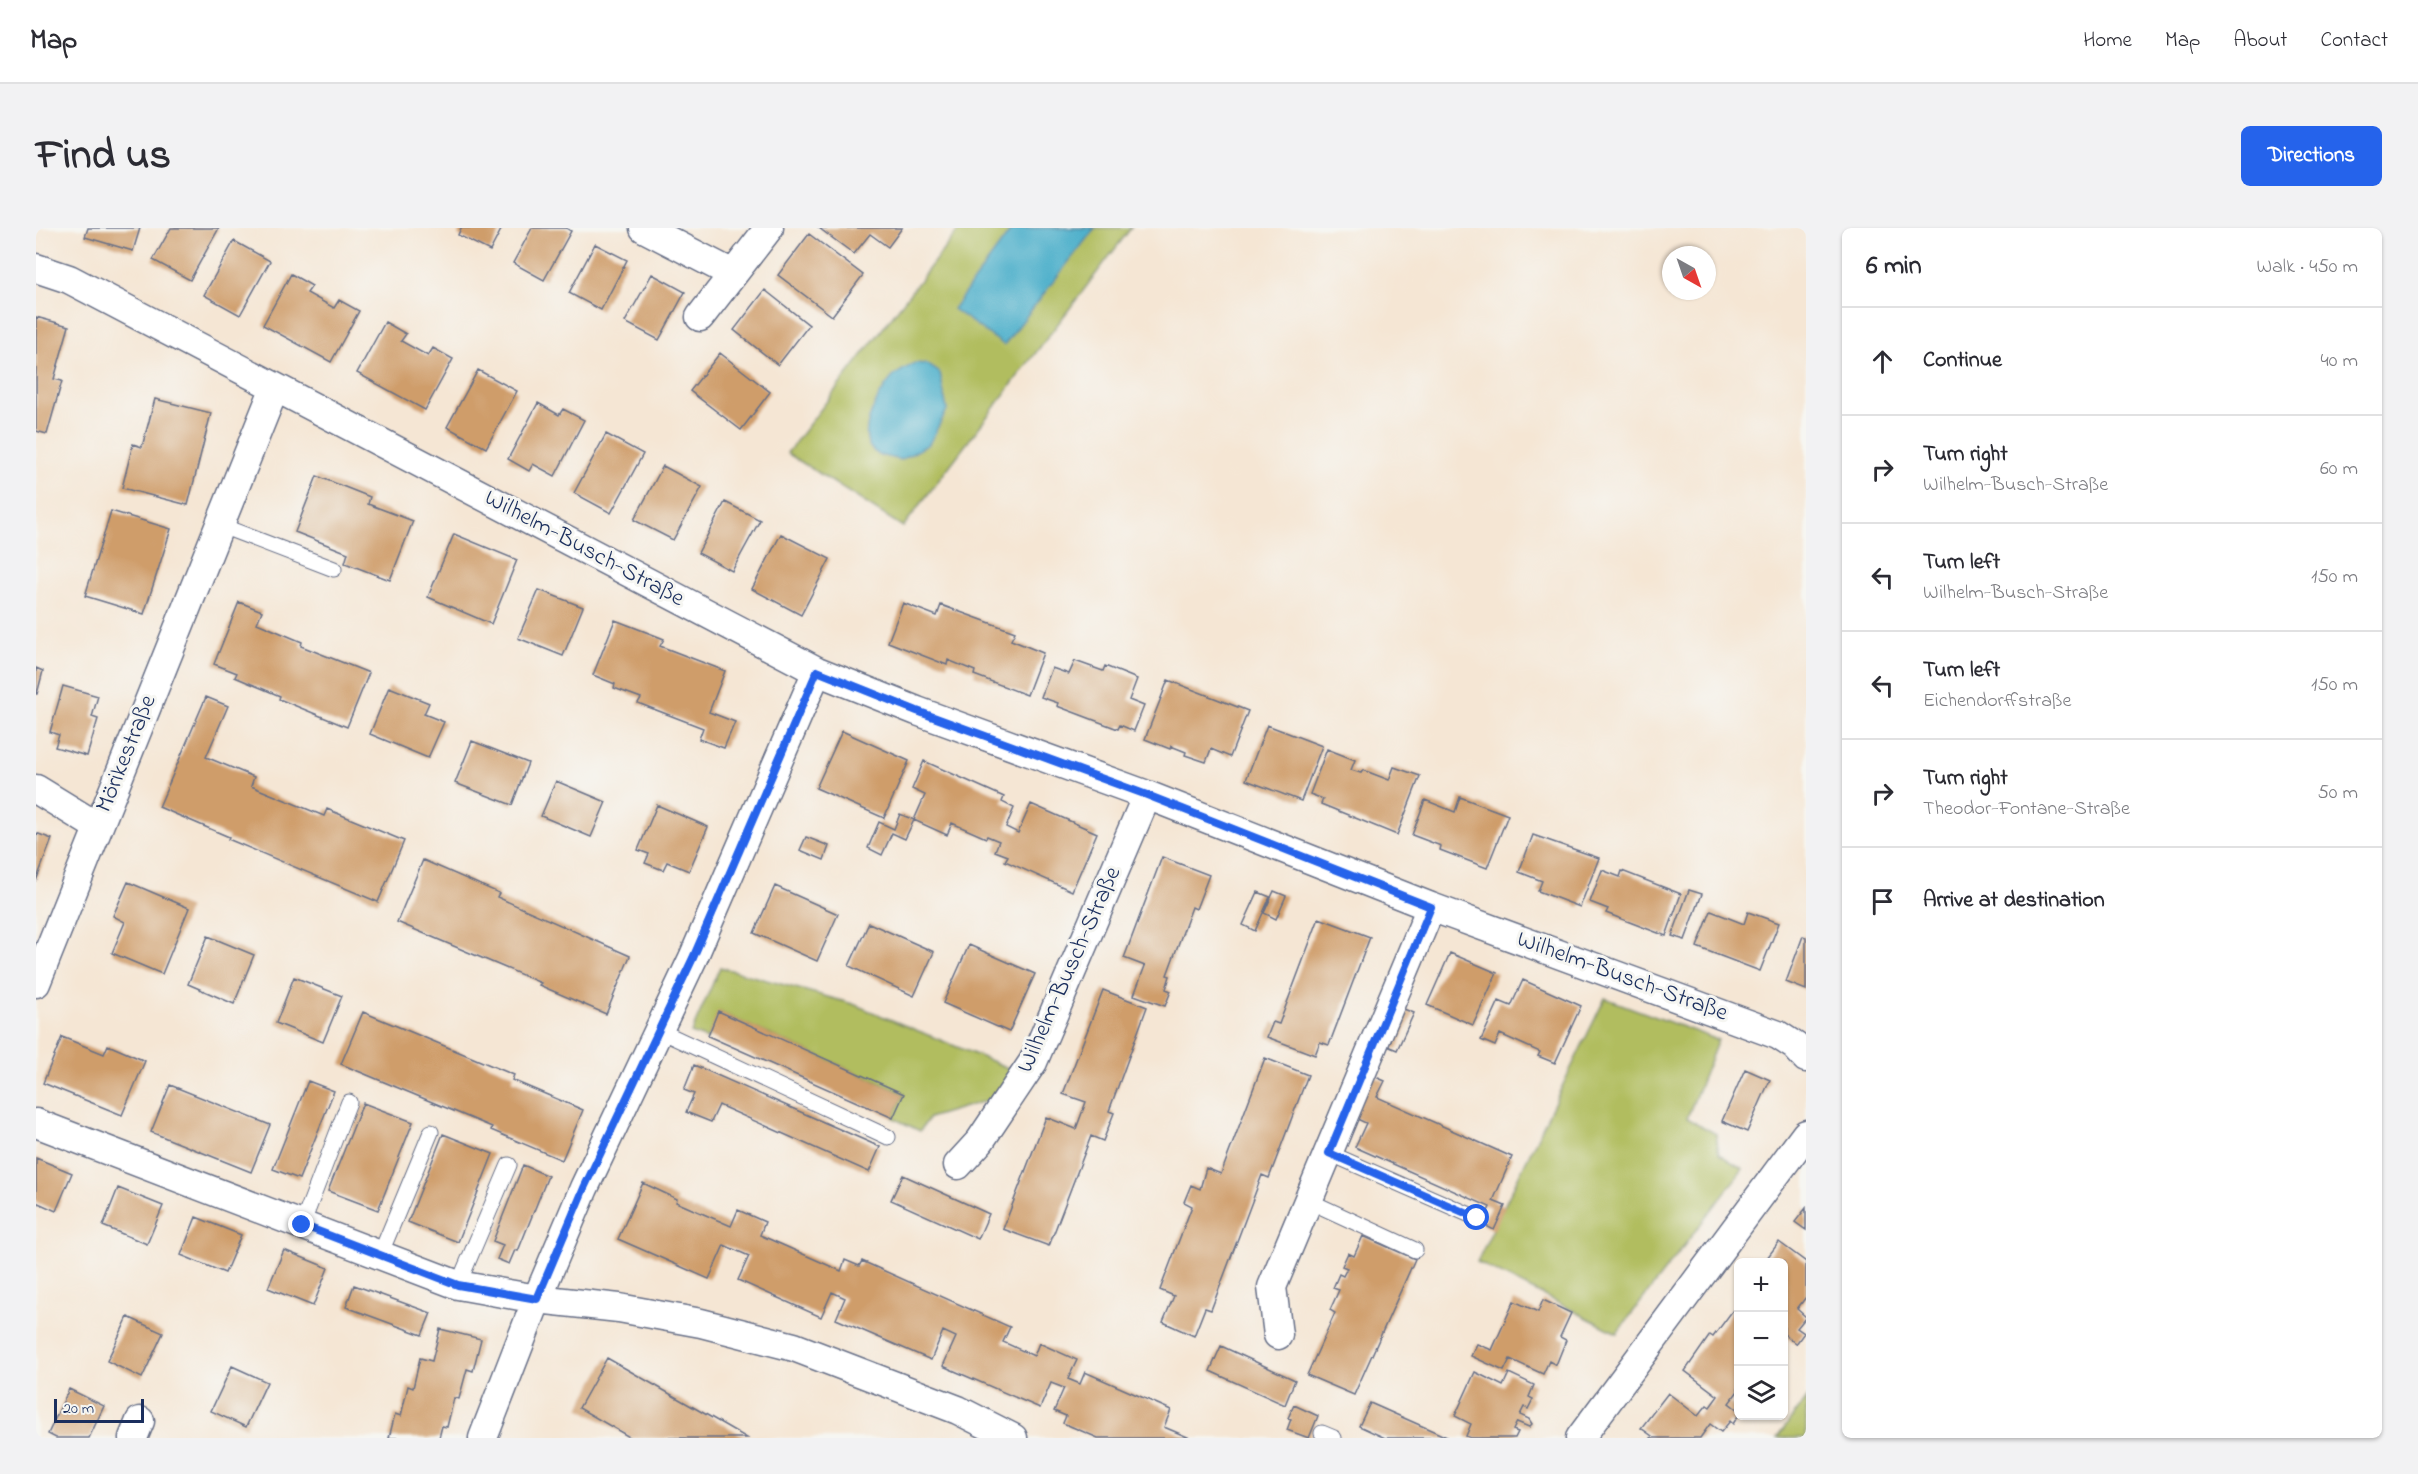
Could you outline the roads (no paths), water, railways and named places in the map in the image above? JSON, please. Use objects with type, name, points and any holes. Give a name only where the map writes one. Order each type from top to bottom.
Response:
[{"type":"street","points":[[644,228],[733,274]]},
{"type":"street","points":[[700,317],[769,228]]},
{"type":"street","name":"Wilhelm-Busch-Straße","points":[[36,268],[69,279],[817,671],[917,711],[1147,795],[1431,907],[1778,1035],[1795,1046],[1806,1058]]},
{"type":"street","name":"Mörikestraße","points":[[36,983],[275,387]]},
{"type":"street","points":[[483,1438],[537,1299],[584,1188],[693,958],[817,671]]},
{"type":"street","points":[[36,789],[98,827]]},
{"type":"street","name":"Wilhelm-Busch-Straße","points":[[958,1165],[980,1140],[1033,1062],[1147,795]]},
{"type":"street","points":[[1278,1335],[1272,1287],[1431,907]]},
{"type":"street","points":[[36,1123],[458,1285],[537,1299],[619,1308],[701,1323],[794,1347],[958,1410],[1013,1438]]},
{"type":"street","points":[[1580,1438],[1806,1134]]},
{"type":"lane","points":[[219,525],[334,569]]},
{"type":"lane","points":[[658,1030],[888,1137]]},
{"type":"lane","points":[[302,1225],[349,1102]]},
{"type":"lane","points":[[380,1255],[431,1132]]},
{"type":"lane","points":[[1329,1153],[1477,1218]]},
{"type":"lane","points":[[458,1285],[509,1165]]},
{"type":"lane","points":[[1309,1201],[1415,1250]]},
{"type":"water","points":[[1095,228],[1004,345],[953,309],[1011,230]]},
{"type":"water","points":[[915,363],[927,364],[940,373],[947,410],[929,444],[901,460],[880,455],[870,447],[867,438],[867,428],[874,405],[891,379]]}]
